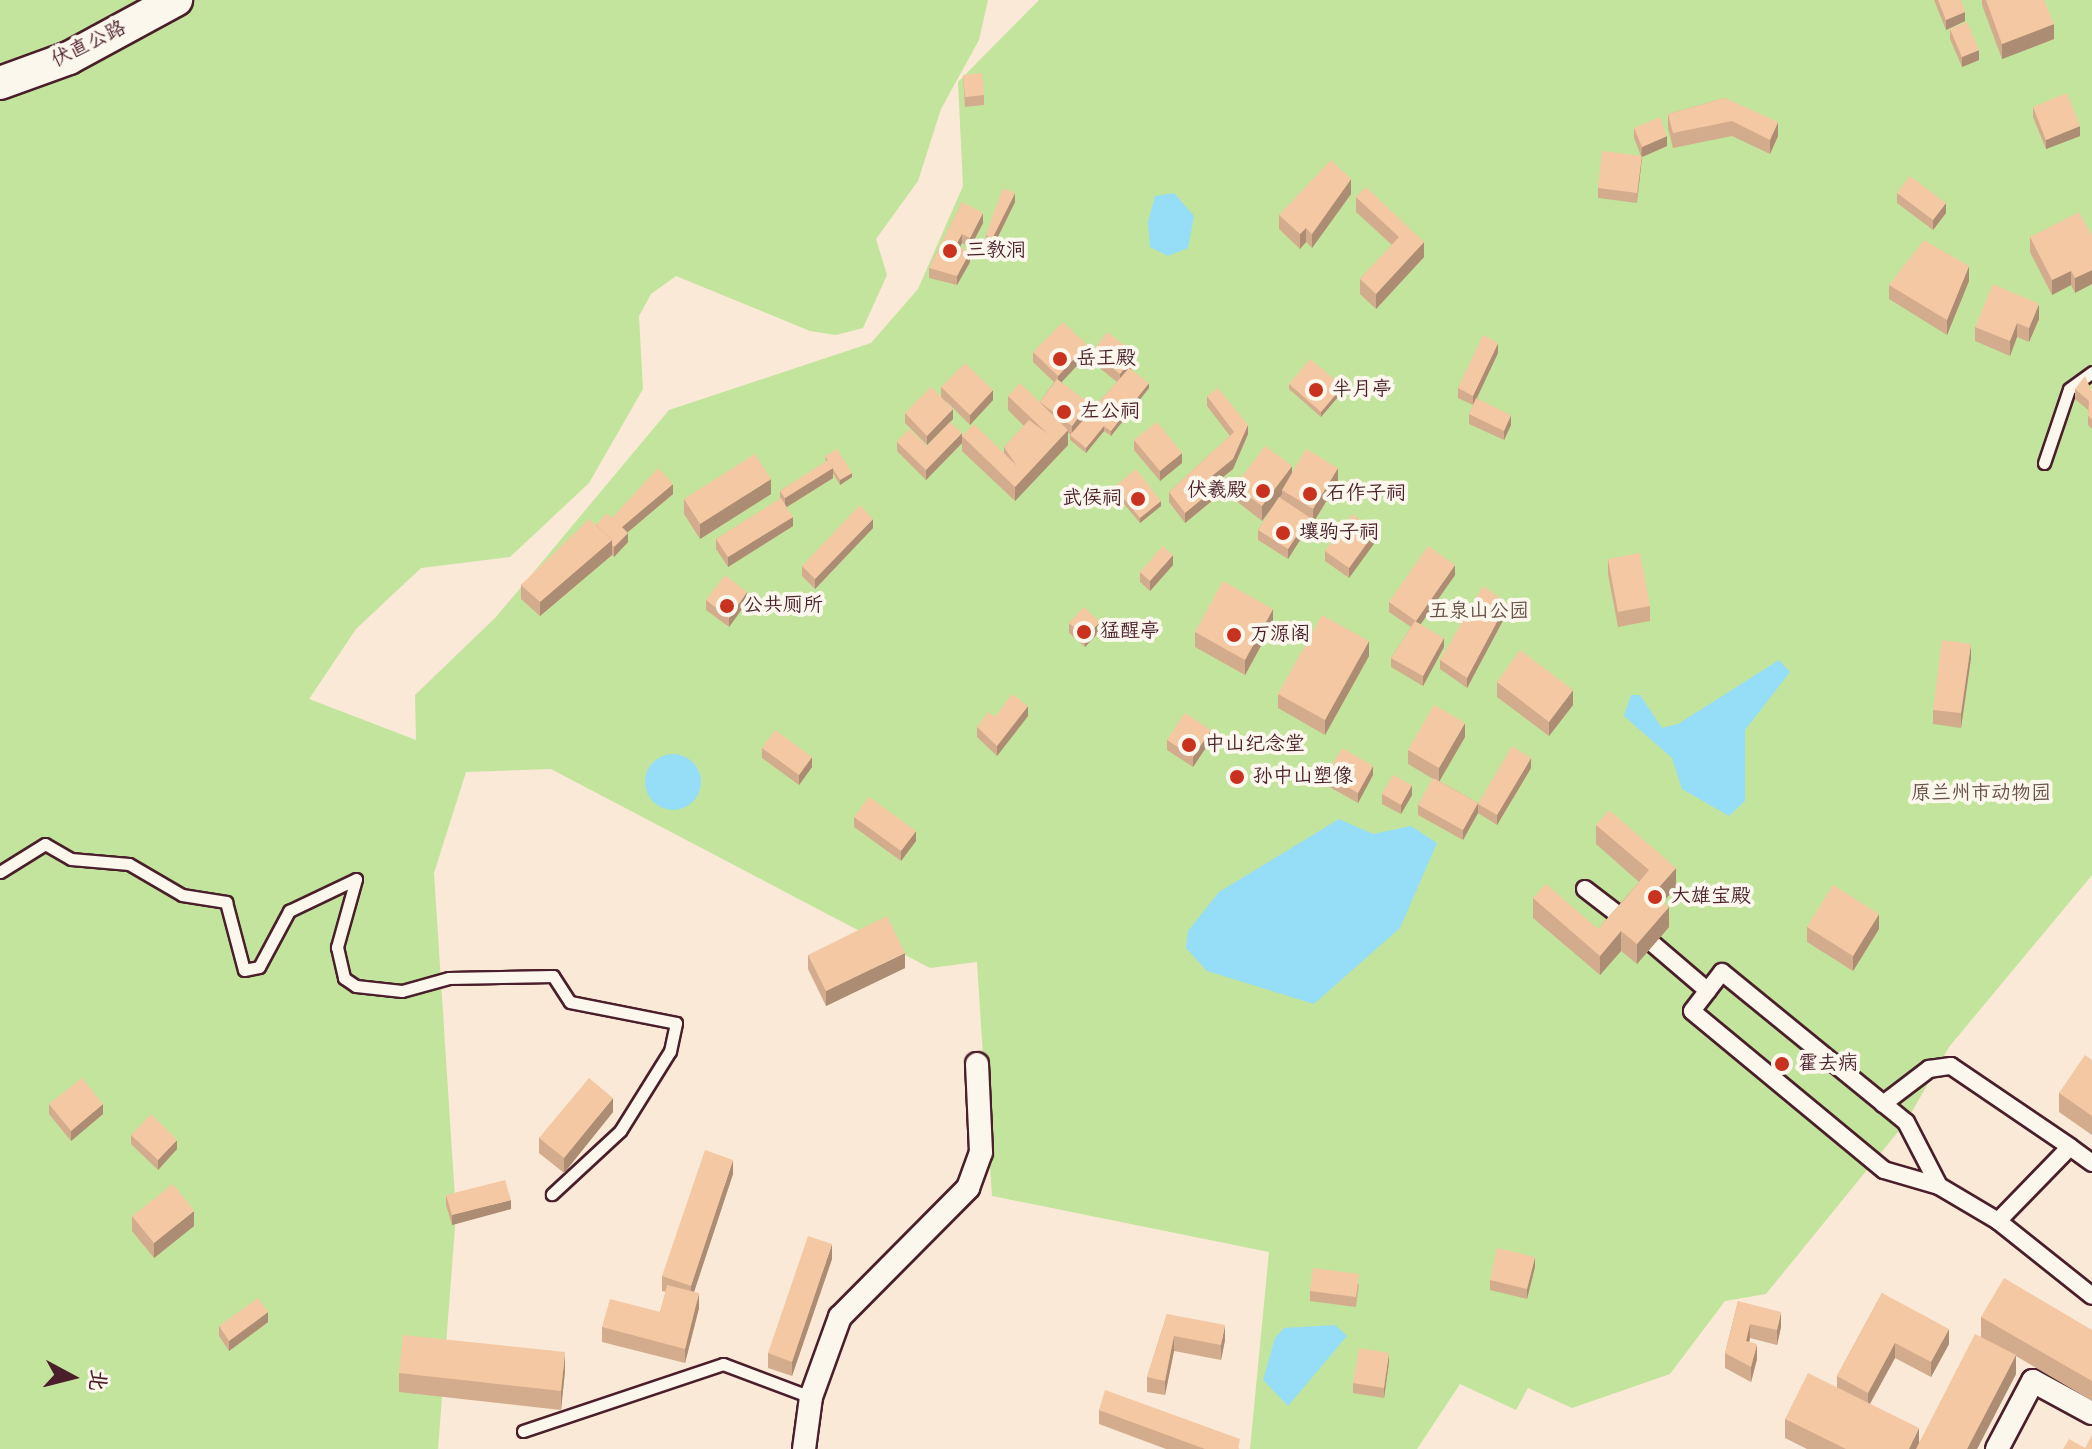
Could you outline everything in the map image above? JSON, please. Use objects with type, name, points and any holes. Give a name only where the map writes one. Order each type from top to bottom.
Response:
[{"type":"main road","name":"伏直公路","points":[[0,83],[69,58],[176,0]]},
{"type":"street","points":[[1585,889],[1624,919]]},
{"type":"street","points":[[1653,944],[1708,991]]},
{"type":"street","points":[[1939,1186],[1906,1122],[1722,972],[1692,1011],[1884,1170],[1939,1186],[1998,1221],[2092,1296]]},
{"type":"street","points":[[804,1449],[811,1397],[840,1317],[968,1188],[981,1152],[977,1064]]},
{"type":"street","points":[[1883,1104],[1929,1069],[1951,1066],[2092,1163]]},
{"type":"street","points":[[1998,1221],[2070,1147]]},
{"type":"street","points":[[1997,1449],[2033,1381],[2092,1413]]},
{"type":"lane","points":[[2044,463],[2069,389],[2092,372]]},
{"type":"lane","points":[[0,872],[45,844],[71,859],[129,864],[182,895],[226,902],[244,970],[259,967],[289,911],[356,879],[337,947],[344,978],[356,986],[402,991],[449,978],[553,976],[570,1002],[676,1023],[670,1051],[620,1131],[552,1194]]},
{"type":"lane","points":[[523,1431],[723,1364],[811,1397]]},
{"type":"green space","name":"五泉山公园","points":[[0,0],[988,0],[979,40],[941,109],[918,181],[876,239],[887,275],[863,328],[836,335],[810,331],[676,276],[651,294],[639,316],[643,389],[589,483],[510,557],[421,568],[356,629],[309,699],[416,740],[415,695],[496,617],[669,410],[871,343],[918,289],[963,186],[958,82],[1039,0],[2092,0],[2092,875],[1949,1047],[1906,1122],[1766,1294],[1725,1301],[1670,1374],[1572,1408],[1528,1388],[1516,1410],[1460,1384],[1417,1449],[1250,1449],[1269,1252],[992,1196],[977,962],[930,968],[551,769],[466,772],[434,873],[456,1214],[438,1449],[0,1449]]},
{"type":"water","points":[[1174,193],[1194,216],[1188,248],[1168,256],[1150,247],[1148,222],[1155,196]]},
{"type":"water","points":[[1779,660],[1790,672],[1745,730],[1745,801],[1729,816],[1682,789],[1672,758],[1624,716],[1631,695],[1640,695],[1662,728],[1678,724]]},
{"type":"water","points":[[673,754],[693,762],[701,782],[693,802],[673,810],[653,802],[645,782],[653,762]]},
{"type":"water","points":[[1339,819],[1373,834],[1411,826],[1437,843],[1400,928],[1314,1004],[1207,971],[1186,948],[1188,931],[1219,892]]},
{"type":"water","points":[[1335,1325],[1347,1336],[1288,1406],[1263,1380],[1275,1338],[1284,1328]]},
{"type":"building","points":[[1938,0],[1961,0],[1965,12],[1946,20]]},
{"type":"building","points":[[1986,0],[2044,0],[2054,24],[2002,44]]},
{"type":"building","points":[[1967,22],[1979,50],[1962,57],[1950,29]]},
{"type":"building","points":[[982,73],[984,95],[965,97],[963,75]]},
{"type":"building","points":[[2067,93],[2080,126],[2046,140],[2033,107]]},
{"type":"building","points":[[1725,98],[1778,122],[1770,140],[1732,121],[1673,133],[1668,114]]},
{"type":"building","points":[[1660,117],[1667,136],[1642,147],[1634,128]]},
{"type":"building","points":[[1602,151],[1642,156],[1637,193],[1598,188]]},
{"type":"building","points":[[1331,160],[1351,179],[1312,234],[1306,228],[1300,234],[1279,215]]},
{"type":"building","points":[[1910,176],[1946,203],[1933,220],[1897,193]]},
{"type":"building","points":[[1366,187],[1424,242],[1376,294],[1360,279],[1399,237],[1356,197]]},
{"type":"building","points":[[1003,188],[1015,193],[992,239],[986,235]]},
{"type":"building","name":"三教洞","points":[[962,202],[983,213],[970,238],[962,234],[956,245],[970,252],[957,276],[929,268]]},
{"type":"building","points":[[2079,212],[2092,236],[2092,270],[2075,278],[2071,271],[2052,280],[2030,237]]},
{"type":"building","points":[[1924,240],[1969,266],[1947,320],[1889,285]]},
{"type":"building","points":[[1993,284],[2039,304],[2029,328],[2017,323],[2010,341],[1975,327]]},
{"type":"building","name":"岳王殿","points":[[1063,322],[1087,345],[1058,376],[1033,352]]},
{"type":"building","points":[[1107,332],[1136,354],[1120,374],[1092,352]]},
{"type":"building","points":[[1483,335],[1498,343],[1473,396],[1458,388]]},
{"type":"building","name":"半月亭","points":[[1310,359],[1343,386],[1321,412],[1289,384]]},
{"type":"building","points":[[965,363],[993,390],[970,415],[941,387]]},
{"type":"building","points":[[1129,368],[1149,383],[1111,431],[1104,426],[1086,448],[1070,435]]},
{"type":"building","points":[[2085,376],[2092,392],[2092,419],[2088,416],[2089,401],[2075,389]]},
{"type":"building","name":"左公祠","points":[[1057,379],[1089,403],[1072,426],[1040,402]]},
{"type":"building","points":[[1020,383],[1068,430],[1015,487],[962,436],[974,424],[1017,466],[1004,447],[1029,420],[1048,434],[1008,396]]},
{"type":"building","points":[[931,387],[953,409],[927,436],[905,413]]},
{"type":"building","points":[[1218,388],[1248,425],[1233,459],[1212,476],[1219,485],[1185,513],[1169,492],[1234,432],[1207,396]]},
{"type":"building","points":[[1476,398],[1511,415],[1504,431],[1469,414]]},
{"type":"building","points":[[950,422],[962,433],[926,470],[897,442],[909,429],[927,446]]},
{"type":"building","points":[[1157,422],[1182,453],[1160,471],[1134,440]]},
{"type":"building","points":[[1265,446],[1292,466],[1262,506],[1235,486]]},
{"type":"building","points":[[837,449],[852,473],[840,480],[825,456]]},
{"type":"building","points":[[1306,449],[1338,468],[1313,509],[1282,490]]},
{"type":"building","points":[[755,454],[771,479],[700,524],[684,499]]},
{"type":"building","points":[[828,460],[833,468],[785,498],[780,491]]},
{"type":"building","points":[[658,468],[673,484],[622,527],[628,533],[614,547],[612,540],[596,525],[607,513],[612,518]]},
{"type":"building","name":"武侯祠","points":[[1136,469],[1161,501],[1140,518],[1114,487]]},
{"type":"building","name":"壤驹子祠","points":[[1279,497],[1309,517],[1288,549],[1258,530]]},
{"type":"building","points":[[781,498],[793,517],[728,557],[716,539]]},
{"type":"building","points":[[860,505],[873,519],[815,579],[802,566]]},
{"type":"building","points":[[1352,514],[1376,531],[1349,568],[1325,551]]},
{"type":"building","points":[[589,519],[612,540],[540,602],[521,585]]},
{"type":"building","points":[[1163,546],[1173,555],[1150,581],[1140,572]]},
{"type":"building","points":[[1428,546],[1455,565],[1416,621],[1389,602]]},
{"type":"building","points":[[1640,553],[1650,606],[1618,612],[1608,559]]},
{"type":"building","points":[[725,575],[747,592],[729,618],[706,600]]},
{"type":"building","name":"万源阁","points":[[1223,581],[1273,609],[1245,660],[1195,632]]},
{"type":"building","points":[[1483,586],[1507,603],[1467,678],[1440,660]]},
{"type":"building","points":[[1084,607],[1100,622],[1085,637],[1069,623]]},
{"type":"building","points":[[1322,615],[1369,641],[1325,720],[1278,694]]},
{"type":"building","points":[[1415,621],[1444,638],[1423,676],[1391,658]]},
{"type":"building","points":[[1942,640],[1971,644],[1961,713],[1933,710]]},
{"type":"building","points":[[1520,650],[1573,690],[1549,722],[1497,682]]},
{"type":"building","points":[[1012,694],[1028,706],[997,746],[977,727],[988,712],[995,717]]},
{"type":"building","points":[[1434,705],[1465,723],[1439,768],[1408,750]]},
{"type":"building","name":"中山纪念堂","points":[[1185,713],[1211,730],[1193,757],[1167,740]]},
{"type":"building","points":[[775,730],[812,757],[799,775],[762,748]]},
{"type":"building","points":[[1512,746],[1531,758],[1497,815],[1478,804]]},
{"type":"building","points":[[1342,748],[1373,766],[1358,793],[1326,775]]},
{"type":"building","points":[[1393,775],[1412,785],[1401,805],[1382,794]]},
{"type":"building","points":[[1433,778],[1478,803],[1463,830],[1418,805]]},
{"type":"building","points":[[869,797],[916,831],[901,851],[854,817]]},
{"type":"building","points":[[1609,810],[1676,868],[1653,894],[1669,907],[1637,944],[1621,931],[1600,956],[1533,898],[1546,884],[1598,929],[1624,900],[1649,870],[1596,825]]},
{"type":"building","points":[[1833,885],[1879,914],[1853,956],[1807,927]]},
{"type":"building","points":[[887,916],[905,953],[826,991],[808,955]]},
{"type":"building","points":[[2085,1055],[2092,1060],[2092,1116],[2059,1093]]},
{"type":"building","points":[[82,1078],[103,1104],[71,1131],[49,1104]]},
{"type":"building","points":[[589,1078],[613,1098],[564,1158],[539,1138]]},
{"type":"building","points":[[151,1114],[177,1140],[158,1160],[131,1135]]},
{"type":"building","points":[[705,1150],[733,1160],[691,1286],[662,1276]]},
{"type":"building","points":[[505,1180],[511,1200],[452,1215],[446,1195]]},
{"type":"building","points":[[173,1184],[194,1211],[154,1243],[132,1216]]},
{"type":"building","points":[[808,1236],[832,1244],[792,1362],[768,1353]]},
{"type":"building","points":[[1497,1248],[1535,1257],[1527,1289],[1490,1280]]},
{"type":"building","points":[[1313,1268],[1359,1274],[1356,1297],[1310,1291]]},
{"type":"building","points":[[2004,1278],[2092,1330],[2092,1381],[1981,1317]]},
{"type":"building","points":[[667,1285],[699,1293],[685,1349],[602,1327],[610,1299],[660,1312]]},
{"type":"building","points":[[1882,1293],[1949,1329],[1931,1362],[1895,1343],[1868,1393],[1837,1376]]},
{"type":"building","points":[[258,1298],[268,1312],[229,1341],[219,1326]]},
{"type":"building","points":[[1738,1301],[1781,1312],[1777,1330],[1750,1324],[1746,1341],[1757,1344],[1751,1367],[1725,1353]]},
{"type":"building","points":[[1167,1314],[1225,1325],[1221,1345],[1174,1336],[1165,1381],[1147,1377]]},
{"type":"building","points":[[1975,1334],[2016,1355],[1967,1449],[1916,1449]]},
{"type":"building","points":[[403,1335],[565,1352],[561,1391],[399,1373]]},
{"type":"building","points":[[1359,1348],[1389,1353],[1384,1388],[1353,1383]]},
{"type":"building","points":[[1808,1373],[1919,1428],[1909,1449],[1846,1449],[1785,1419]]},
{"type":"building","points":[[1105,1390],[1240,1439],[1238,1449],[1205,1449],[1099,1410]]},
{"type":"building","points":[[2092,1435],[2092,1449],[2063,1449],[2069,1439],[2085,1448]]},
{"type":"place","name":"三教洞","points":[[950,251]]},
{"type":"place","name":"岳王殿","points":[[1060,359]]},
{"type":"place","name":"半月亭","points":[[1316,390]]},
{"type":"place","name":"左公祠","points":[[1064,412]]},
{"type":"place","name":"伏羲殿","points":[[1263,491]]},
{"type":"place","name":"石作子祠","points":[[1310,494]]},
{"type":"place","name":"武侯祠","points":[[1138,499]]},
{"type":"place","name":"壤驹子祠","points":[[1283,533]]},
{"type":"place","name":"公共厕所","points":[[727,606]]},
{"type":"place","name":"猛醒亭","points":[[1084,632]]},
{"type":"place","name":"万源阁","points":[[1234,635]]},
{"type":"place","name":"中山纪念堂","points":[[1189,745]]},
{"type":"place","name":"孙中山塑像","points":[[1237,777]]},
{"type":"place","name":"大雄宝殿","points":[[1655,897]]},
{"type":"place","name":"霍去病","points":[[1782,1064]]},
{"type":"park label","name":"原兰州市动物园","points":[[1981,794]]}]
